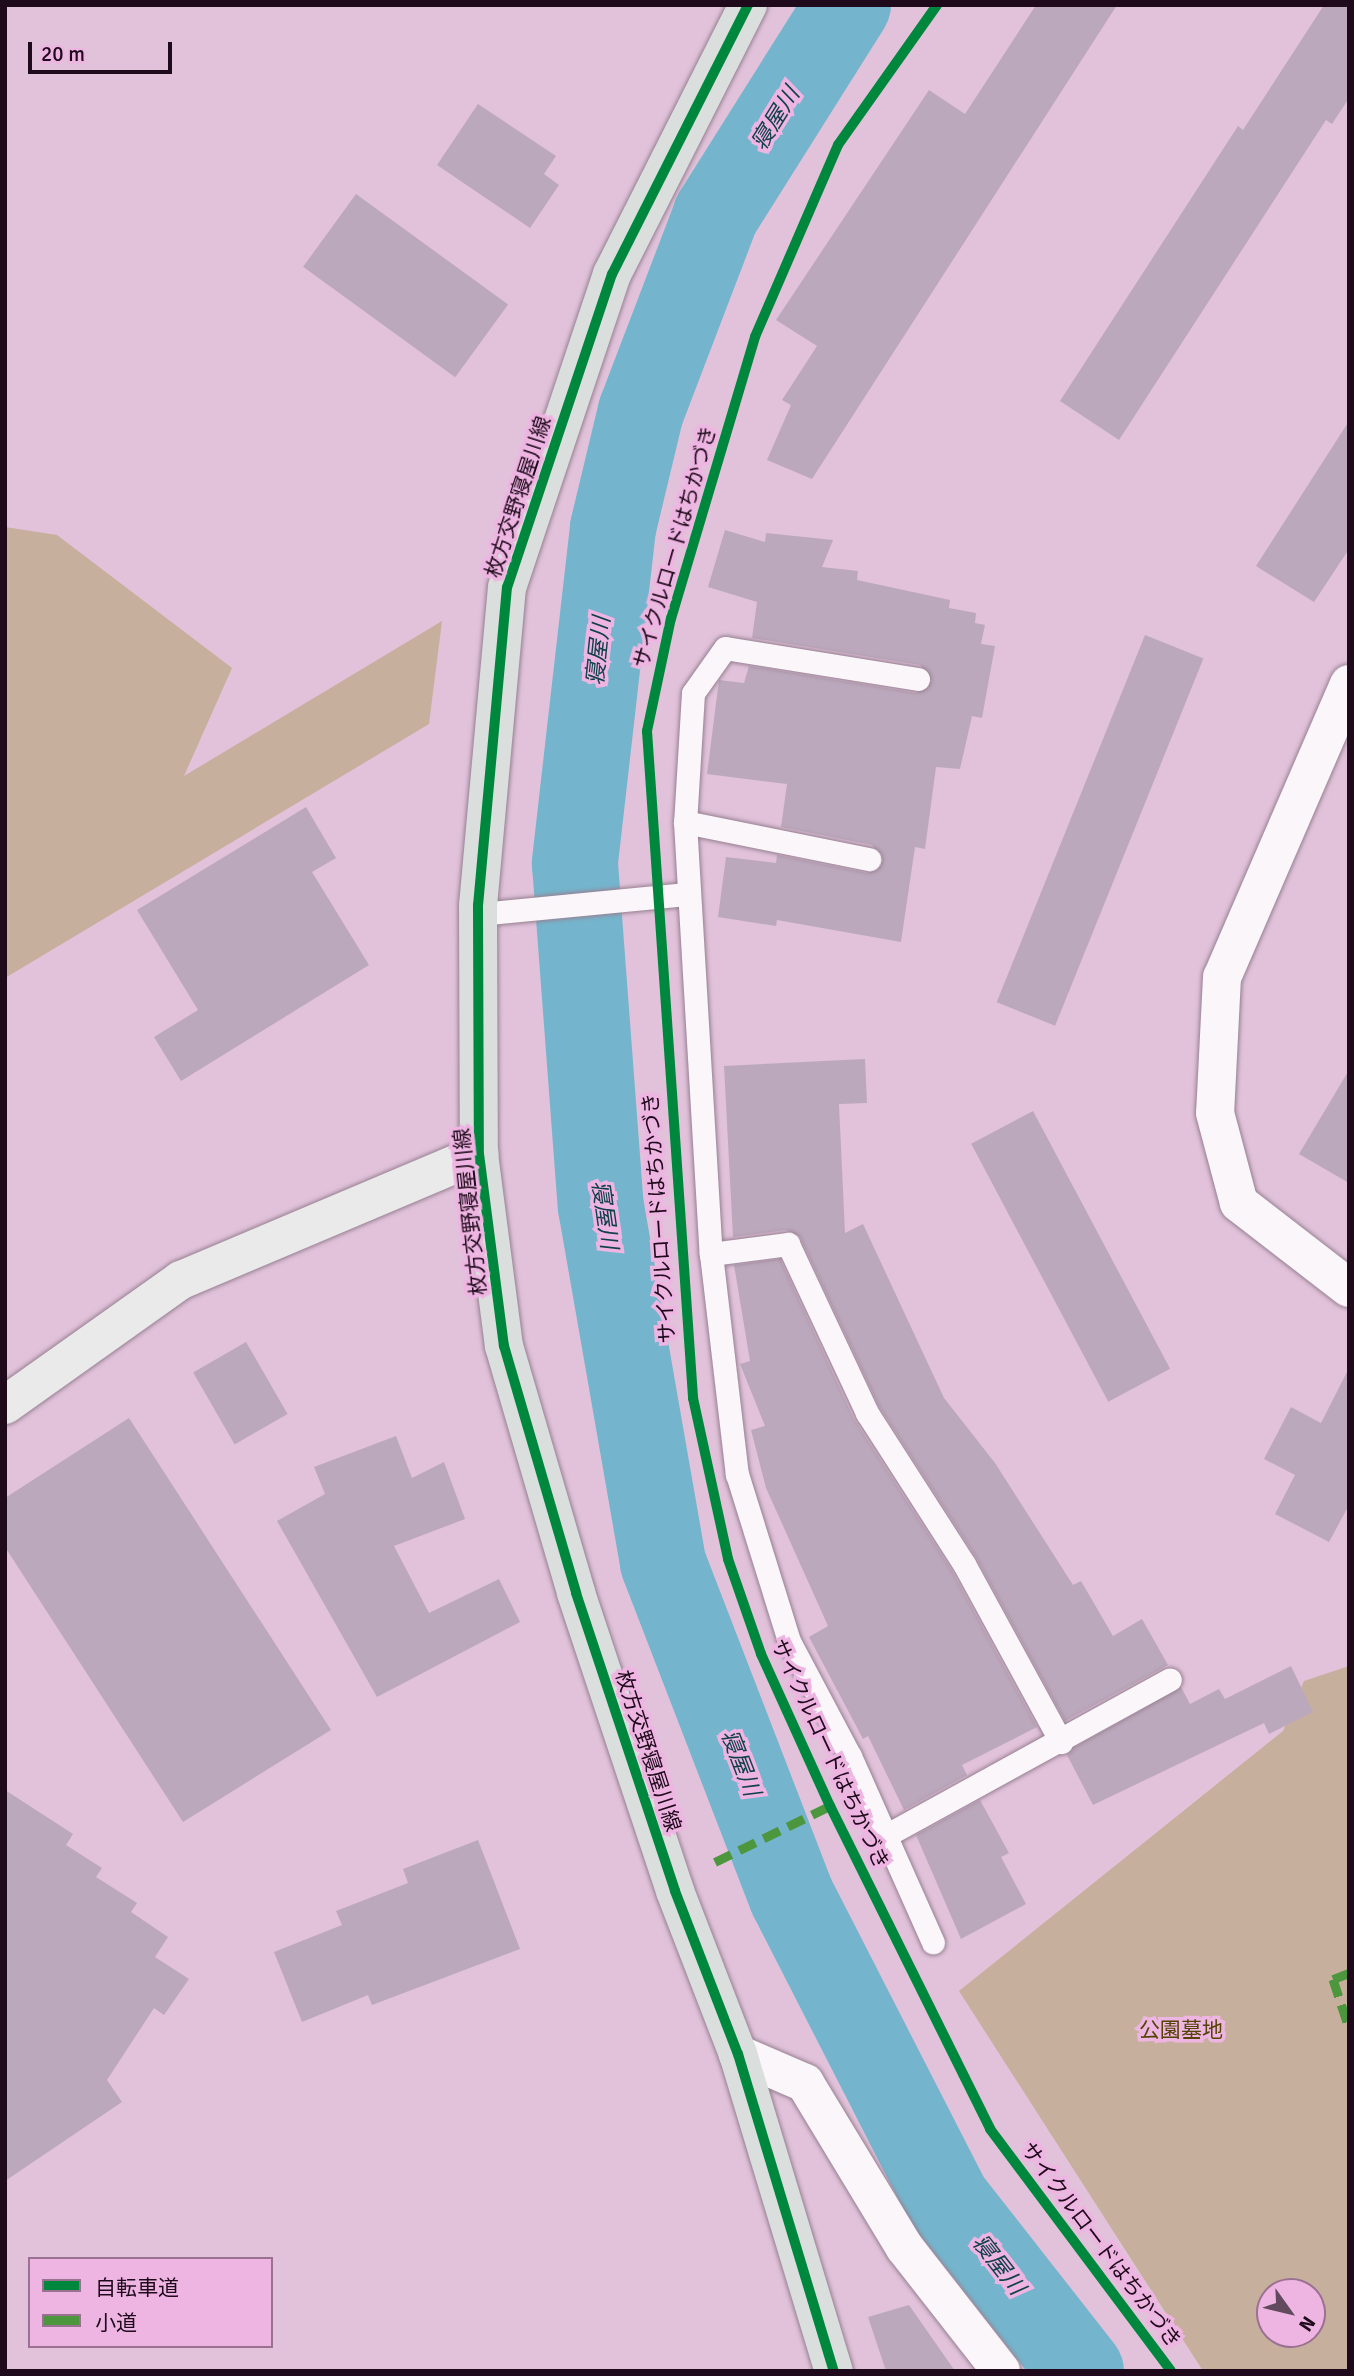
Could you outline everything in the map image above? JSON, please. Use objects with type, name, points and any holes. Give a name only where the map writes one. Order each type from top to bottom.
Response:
[{"type":"main road","name":"枚方交野寝屋川線","points":[[748,5],[612,274],[507,587],[479,914],[479,1154],[508,1359],[576,1593],[675,1891],[738,2054],[834,2371]]},
{"type":"street","points":[[1349,684],[1222,977],[1215,1113],[1240,1203],[1349,1288]]},
{"type":"street","points":[[5,1405],[181,1280],[479,1154]]},
{"type":"street","points":[[738,2054],[805,2083],[905,2249],[1001,2371]]},
{"type":"lane","points":[[918,679],[724,648],[693,693],[685,822],[711,1254],[737,1474],[789,1641],[885,1836],[933,1942]]},
{"type":"lane","points":[[685,822],[869,859]]},
{"type":"lane","points":[[479,914],[688,894]]},
{"type":"lane","points":[[711,1254],[788,1244],[867,1413],[964,1564],[1061,1742]]},
{"type":"lane","points":[[885,1836],[1061,1742],[1170,1679]]},
{"type":"green space","points":[[5,527],[57,535],[232,668],[184,776],[442,621],[429,724],[5,978]]},
{"type":"green space","name":"公園墓地","points":[[1349,1666],[1349,2371],[1203,2371],[959,1991],[1283,1731],[1304,1681]]},
{"type":"building","points":[[1036,5],[1117,5],[812,479],[767,460],[791,405],[782,400],[817,346],[776,320],[929,90],[965,114]]},
{"type":"building","points":[[1324,5],[1349,5],[1349,98],[1332,124],[1326,120],[1119,440],[1060,401],[1238,126],[1243,130]]},
{"type":"building","points":[[478,104],[556,156],[544,174],[559,185],[530,228],[437,165]]},
{"type":"building","points":[[356,194],[508,305],[455,377],[303,267]]},
{"type":"building","points":[[1349,421],[1349,549],[1314,602],[1256,566]]},
{"type":"building","points":[[725,530],[765,542],[766,533],[833,540],[822,567],[858,571],[857,580],[950,600],[949,608],[976,613],[975,623],[985,625],[981,644],[995,646],[982,718],[972,716],[960,769],[936,767],[925,849],[915,847],[901,942],[777,920],[776,926],[718,917],[726,857],[776,863],[777,855],[867,873],[883,861],[872,845],[781,827],[787,784],[707,774],[719,680],[744,683],[749,666],[916,693],[932,681],[920,665],[752,638],[757,602],[708,587]]},
{"type":"building","points":[[1145,635],[1203,659],[1055,1026],[997,1002]]},
{"type":"building","points":[[306,807],[336,858],[312,872],[369,965],[181,1081],[154,1037],[198,1010],[137,910]]},
{"type":"building","points":[[865,1059],[867,1103],[839,1104],[845,1233],[863,1224],[944,1398],[995,1463],[1073,1585],[1081,1581],[1113,1636],[1142,1619],[1168,1665],[1065,1721],[976,1557],[879,1406],[800,1237],[786,1230],[733,1237],[724,1066]]},
{"type":"building","points":[[1349,1070],[1349,1183],[1299,1154]]},
{"type":"building","points":[[1033,1111],[1170,1369],[1108,1402],[971,1144]]},
{"type":"building","points":[[780,1259],[854,1419],[952,1571],[1037,1727],[962,1765],[967,1775],[904,1810],[868,1736],[863,1739],[809,1637],[828,1626],[766,1488],[751,1430],[765,1426],[740,1364],[750,1361],[734,1265]]},
{"type":"building","points":[[246,1342],[288,1414],[235,1444],[193,1372]]},
{"type":"building","points":[[1349,1368],[1349,1505],[1329,1542],[1275,1514],[1295,1475],[1264,1459],[1291,1407],[1321,1423]]},
{"type":"building","points":[[129,1418],[331,1730],[183,1822],[5,1547],[5,1498]]},
{"type":"building","points":[[396,1436],[412,1478],[444,1462],[465,1519],[394,1546],[429,1613],[499,1579],[520,1622],[377,1697],[277,1521],[325,1494],[314,1467]]},
{"type":"building","points":[[1291,1666],[1313,1712],[1269,1734],[1264,1723],[1093,1805],[1067,1755],[1073,1748],[1181,1687],[1190,1704],[1219,1689],[1225,1699]]},
{"type":"building","points":[[5,1790],[73,1834],[66,1845],[102,1868],[96,1877],[137,1903],[131,1912],[168,1937],[155,1957],[189,1979],[164,2015],[154,2008],[107,2080],[122,2102],[5,2181]]},
{"type":"building","points":[[980,1800],[1009,1853],[1001,1857],[1026,1904],[961,1939],[916,1835]]},
{"type":"building","points":[[478,1840],[520,1949],[372,2005],[368,1995],[302,2022],[274,1952],[342,1925],[336,1911],[408,1883],[403,1869]]},
{"type":"building","points":[[909,2305],[955,2371],[886,2371],[868,2317]]},
{"type":"waterway","name":"寝屋川","points":[[848,5],[716,215],[641,411],[613,528],[575,864],[601,1207],[663,1563],[792,1897],[947,2200],[1081,2371]]},
{"type":"marked path","points":[[715,1862],[830,1806]]},
{"type":"marked path","points":[[1349,1973],[1333,1979],[1349,2028]]},
{"type":"cycle path","points":[[748,5],[612,274],[507,587],[478,905],[479,1154],[504,1346],[576,1593],[675,1891],[738,2054],[834,2371]]},
{"type":"cycle path","name":"サイクルロードはちかづき","points":[[937,5],[838,145],[755,337],[671,618],[647,731],[693,1398],[728,1559],[761,1654],[830,1806],[990,2129],[1171,2371]]}]
